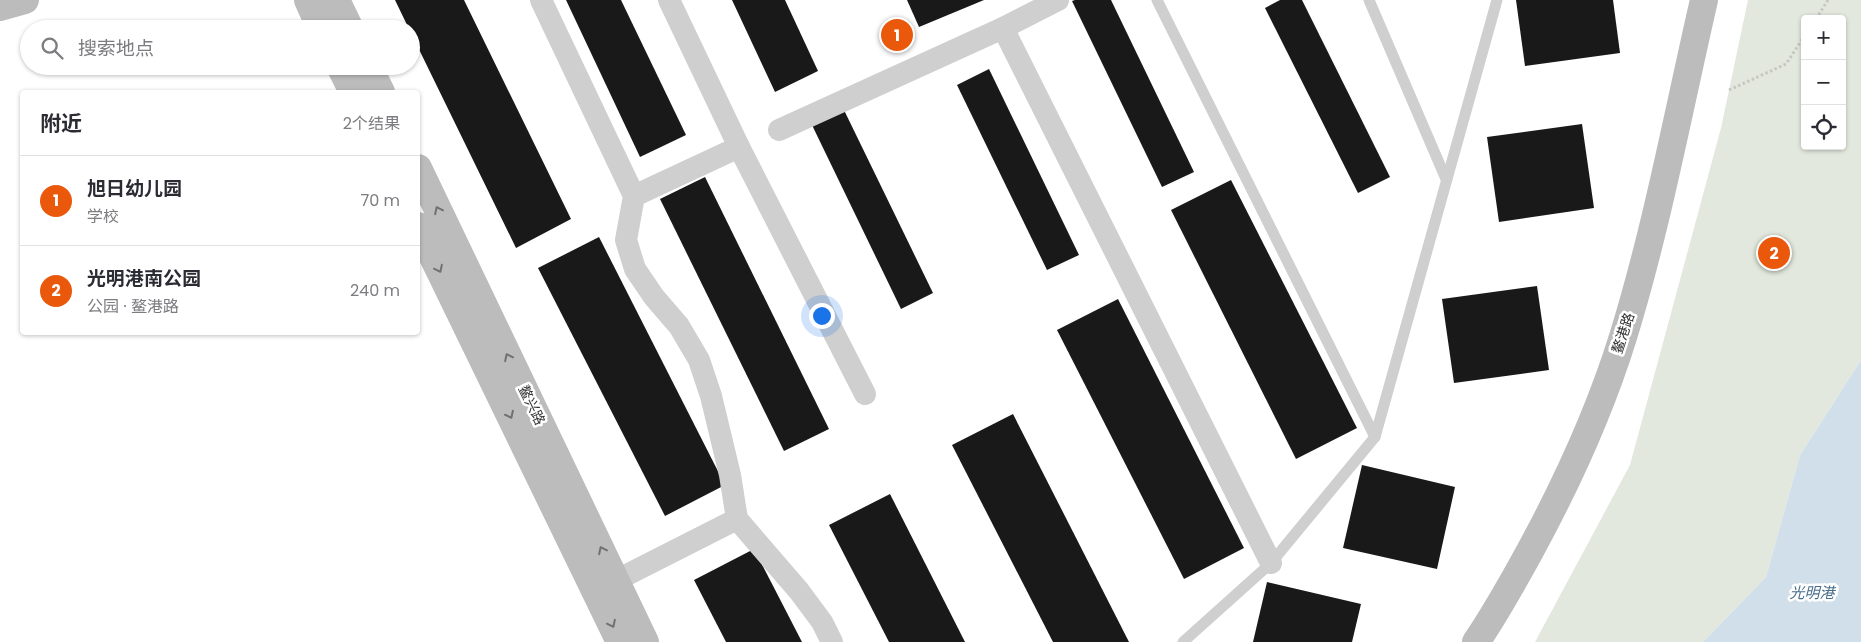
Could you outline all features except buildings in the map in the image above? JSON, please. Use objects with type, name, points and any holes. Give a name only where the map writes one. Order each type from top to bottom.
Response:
[{"type":"main road","points":[[0,8],[25,0]]},
{"type":"main road","points":[[308,0],[317,20]]},
{"type":"main road","points":[[336,0],[346,20]]},
{"type":"main road","name":"鳌港路","points":[[1476,642],[1524,562],[1562,489],[1607,381],[1622,339],[1646,253],[1704,0]]},
{"type":"main road","points":[[344,75],[351,90]]},
{"type":"main road","points":[[372,75],[380,90]]},
{"type":"main road","name":"鳌兴路","points":[[420,172],[606,586],[620,642]]},
{"type":"main road","name":"鳌兴路","points":[[420,230],[606,586],[645,642]]},
{"type":"street","points":[[541,0],[634,196],[626,240],[635,269],[654,297],[679,326],[699,360],[711,396],[730,475],[737,519],[799,591],[822,622],[832,642]]},
{"type":"street","points":[[668,0],[739,147],[865,394]]},
{"type":"street","points":[[779,130],[1003,28],[1058,0]]},
{"type":"street","points":[[1003,28],[1271,563]]},
{"type":"street","points":[[634,196],[739,147]]},
{"type":"street","points":[[606,586],[737,519]]},
{"type":"lane","points":[[1157,0],[1374,437]]},
{"type":"lane","points":[[1369,0],[1446,179]]},
{"type":"lane","points":[[1183,642],[1271,563],[1374,437],[1497,0]]},
{"type":"path","points":[[1819,15],[1828,0]]},
{"type":"path","points":[[1730,90],[1786,64],[1801,41]]},
{"type":"shaded area","points":[[1748,0],[1861,0],[1861,360],[1800,455],[1766,577],[1703,642],[1535,642],[1630,465],[1721,128]]},
{"type":"water","name":"光明港","points":[[1861,360],[1861,642],[1703,642],[1766,577],[1800,455]]},
{"type":"place","name":"旭日幼儿园","points":[[897,35]]},
{"type":"place","name":"光明港南公园","points":[[1774,253]]}]
